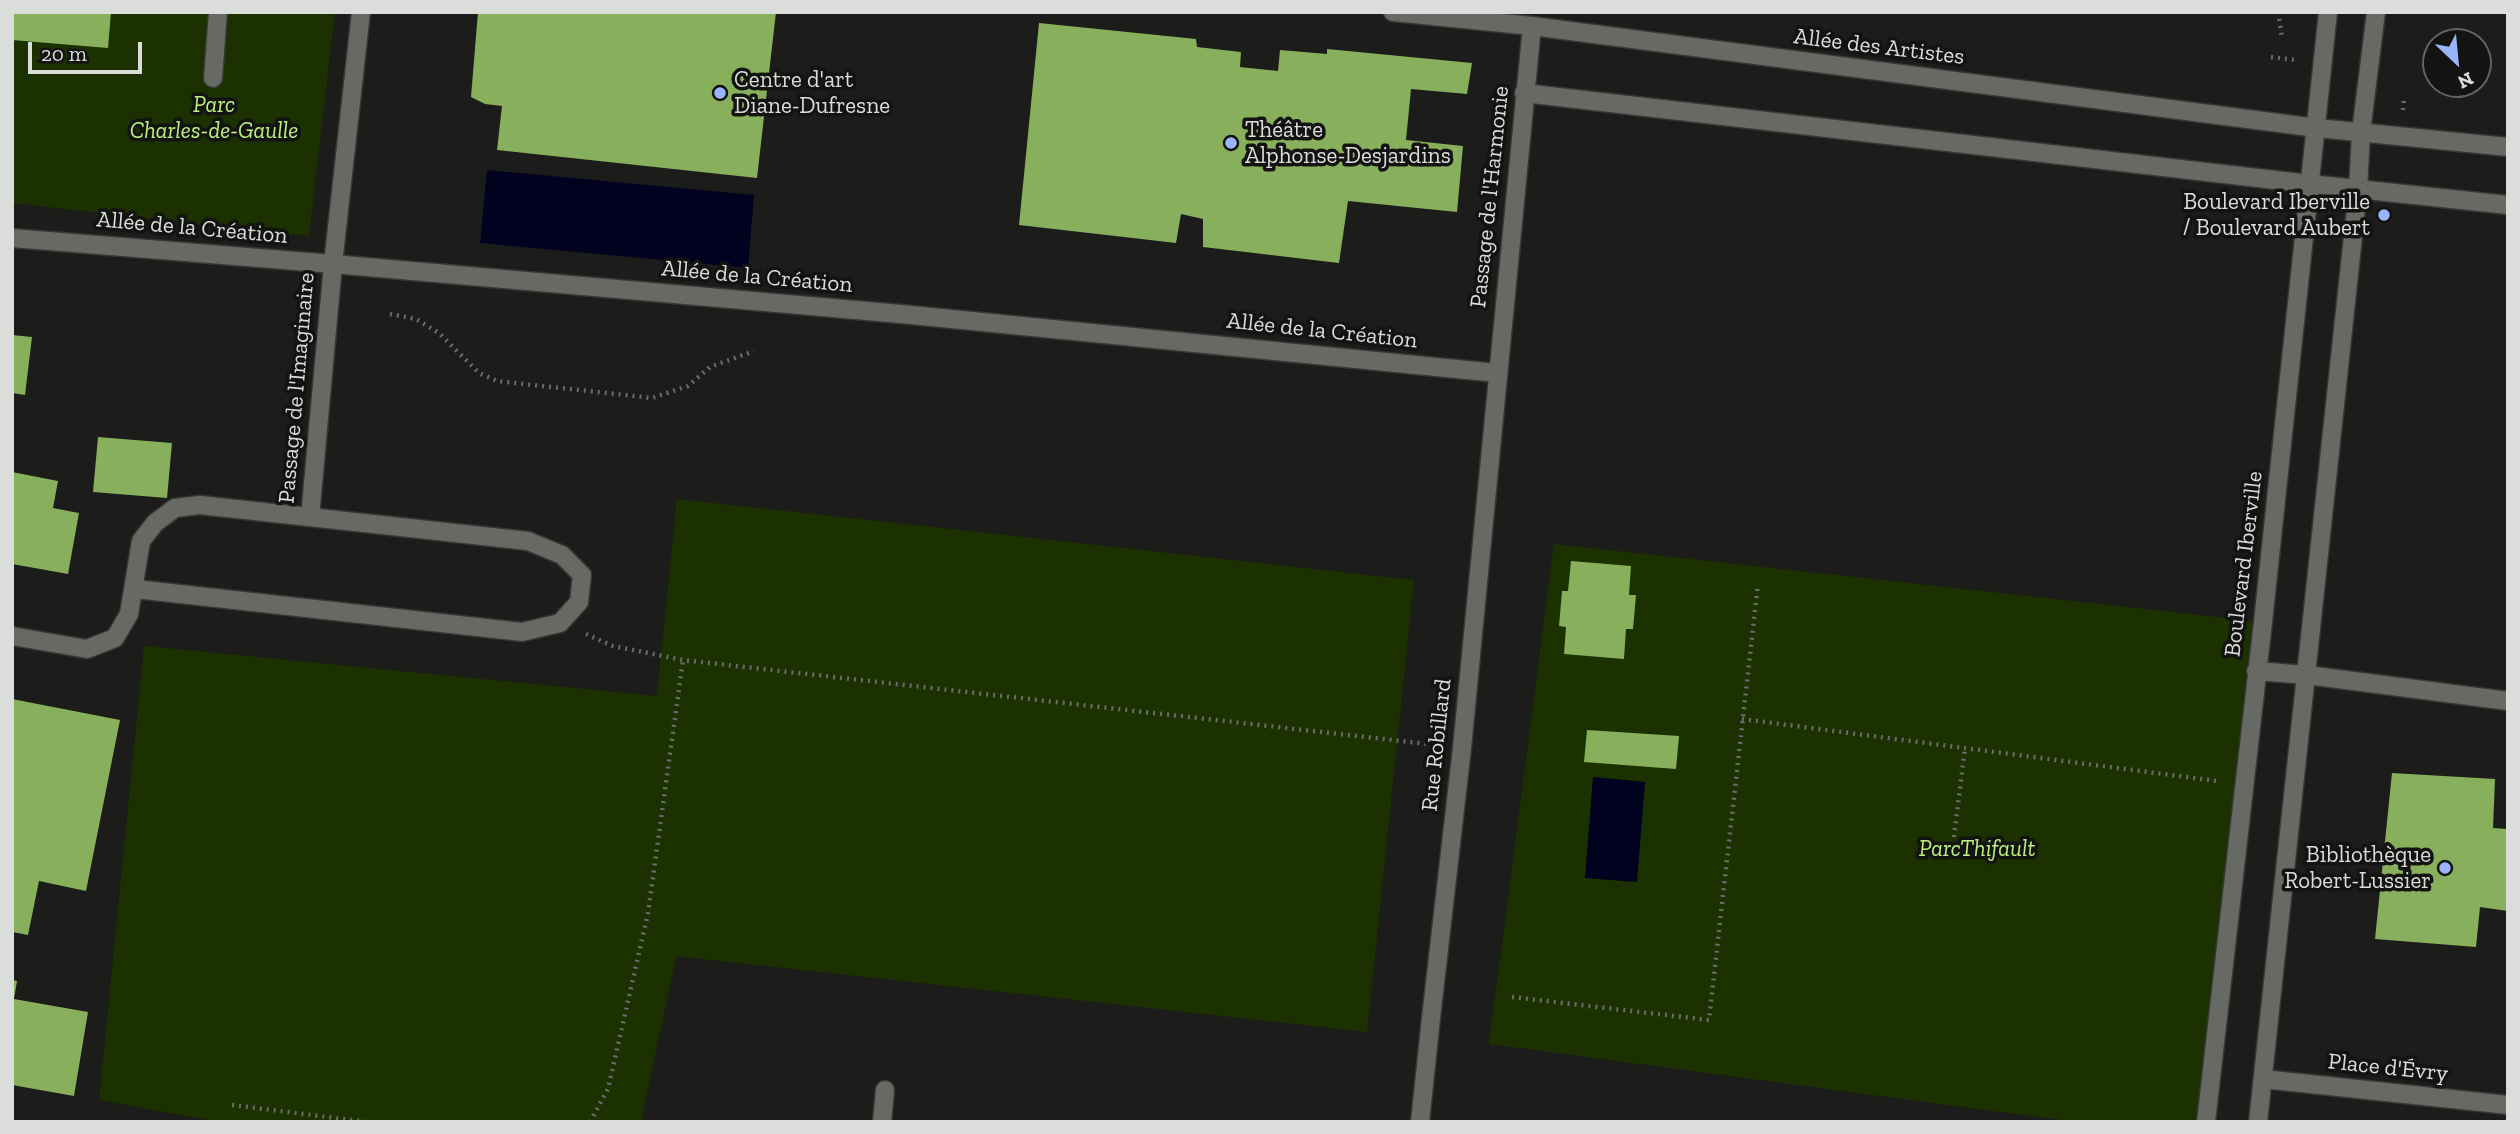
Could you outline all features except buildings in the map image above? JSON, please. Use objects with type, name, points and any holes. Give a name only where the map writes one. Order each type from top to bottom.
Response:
[{"type":"street","points":[[213,78],[218,12]]},
{"type":"street","name":"Passage de l'Imaginaire","points":[[310,517],[333,264],[361,12]]},
{"type":"street","name":"Allée des Artistes","points":[[1393,12],[1532,26],[2317,128],[2508,148]]},
{"type":"street","name":"Boulevard Iberville","points":[[2206,1122],[2328,12]]},
{"type":"street","points":[[2258,1122],[2358,190],[2361,132],[2376,12]]},
{"type":"street","name":"Passage de l'Harmonie","points":[[1497,373],[1532,26]]},
{"type":"street","points":[[1524,93],[2508,205]]},
{"type":"street","name":"Allée de la Création","points":[[12,238],[901,314],[1497,373]]},
{"type":"street","name":"Rue Robillard","points":[[1420,1122],[1462,748],[1497,373]]},
{"type":"street","points":[[12,636],[87,649],[115,638],[129,614],[141,541],[155,523],[175,508],[200,505],[528,541],[562,555],[582,575],[579,602],[560,623],[522,632],[135,589]]},
{"type":"street","points":[[2256,671],[2508,701]]},
{"type":"street","name":"Place d'Évry","points":[[2263,1079],[2508,1105]]},
{"type":"street","points":[[881,1122],[885,1090]]},
{"type":"path","points":[[2277,12],[2282,37]]},
{"type":"path","points":[[390,314],[416,319],[439,333],[479,373],[498,381],[639,396],[652,397],[688,386],[710,367],[754,351]]},
{"type":"path","points":[[1512,998],[1709,1020],[1758,584]]},
{"type":"path","points":[[560,623],[613,646],[683,660],[1462,748]]},
{"type":"path","points":[[590,1122],[608,1088],[648,913],[683,660]]},
{"type":"path","points":[[1742,719],[2243,784]]},
{"type":"path","points":[[1953,844],[1965,748]]},
{"type":"path","points":[[232,1105],[367,1122]]},
{"type":"green space","name":"Parc Charles-de-Gaulle","points":[[12,12],[335,12],[309,236],[12,203]]},
{"type":"green space","points":[[677,499],[1414,580],[1367,1032],[676,956],[641,1122],[219,1122],[99,1100],[144,646],[657,696]]},
{"type":"green space","name":"ParcThifault","points":[[1554,544],[2263,622],[2206,1122],[2076,1122],[1489,1044]]},
{"type":"water","points":[[487,170],[754,195],[748,268],[480,243]]},
{"type":"water","points":[[1593,777],[1645,782],[1637,882],[1585,878]]},
{"type":"place","name":"Centre d'art Diane-Dufresne","points":[[720,93]]},
{"type":"place","name":"Théâtre Alphonse-Desjardins","points":[[1231,143]]},
{"type":"place","name":"Boulevard Iberville / Boulevard Aubert","points":[[2384,215]]},
{"type":"place","name":"Bibliothèque Robert-Lussier","points":[[2445,868]]}]
